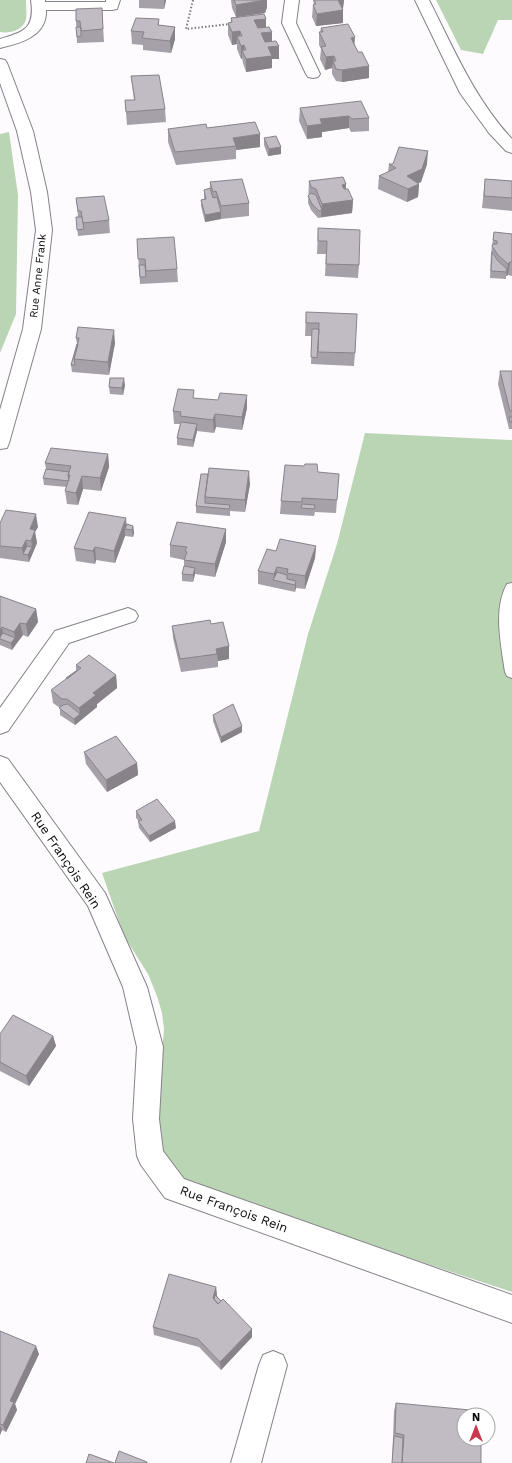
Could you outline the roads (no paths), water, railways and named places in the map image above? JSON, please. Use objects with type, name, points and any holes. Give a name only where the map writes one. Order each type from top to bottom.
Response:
[{"type":"street","points":[[0,44],[21,37],[37,24],[39,17],[38,3],[112,6],[113,0]]},
{"type":"street","points":[[292,0],[289,23],[313,74]]},
{"type":"street","points":[[422,0],[468,93],[495,130],[512,148]]},
{"type":"street","name":"Rue Anne Frank","points":[[0,63],[25,131],[39,192],[44,230],[32,329],[0,443]]},
{"type":"street","points":[[0,725],[62,637],[128,616]]},
{"type":"street","name":"Rue François Rein","points":[[0,766],[96,900],[135,987],[150,1047],[146,1119],[150,1156],[176,1189],[512,1309]]},
{"type":"street","points":[[246,1463],[273,1365]]},
{"type":"lane","points":[[512,588],[509,595],[507,637],[512,672]]}]
